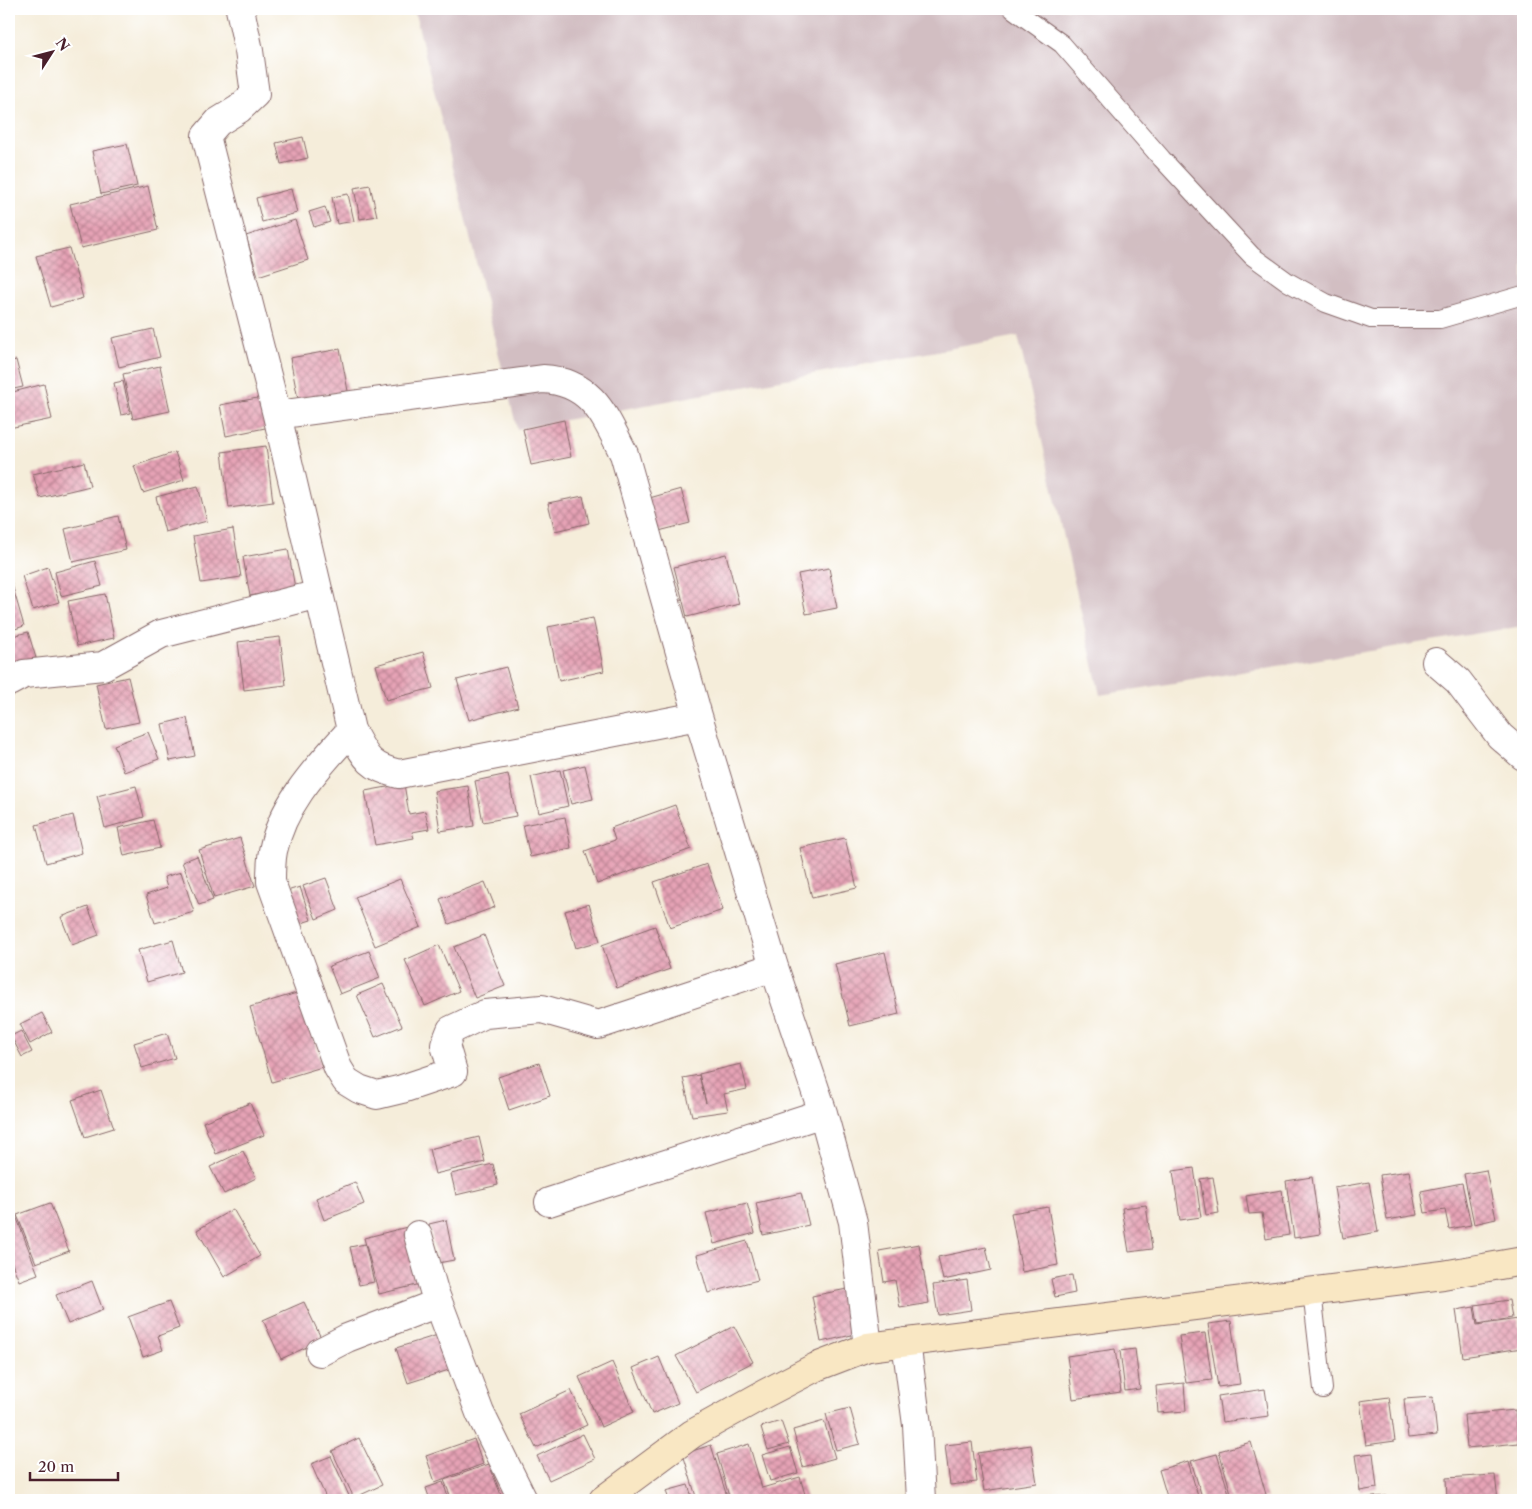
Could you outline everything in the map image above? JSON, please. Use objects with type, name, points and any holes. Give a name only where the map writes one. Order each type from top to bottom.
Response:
[{"type":"street","points":[[240,9],[249,51],[254,94],[239,110],[218,122],[206,136],[277,415],[351,730],[364,754],[381,770],[399,774],[698,716]]},
{"type":"street","points":[[277,415],[543,379],[560,380],[575,385],[596,405],[624,454],[698,716],[774,967],[823,1113],[853,1222],[868,1346]]},
{"type":"street","points":[[9,682],[24,674],[103,666],[161,634],[319,594]]},
{"type":"street","points":[[1436,662],[1458,681],[1500,736],[1523,756]]},
{"type":"street","points":[[351,730],[293,800],[282,822],[273,852],[271,882],[338,1068],[346,1081],[359,1089],[378,1094],[402,1089],[453,1072],[445,1045],[451,1030],[486,1014],[542,1009],[598,1024],[774,967]]},
{"type":"street","points":[[549,1202],[823,1113]]},
{"type":"street","points":[[418,1235],[438,1303],[480,1413],[523,1500]]},
{"type":"street","points":[[603,1500],[692,1434],[816,1367],[868,1346],[1443,1275],[1523,1261]]},
{"type":"street","points":[[320,1352],[346,1338],[438,1303]]},
{"type":"street","points":[[906,1342],[917,1425],[922,1500]]},
{"type":"lane","points":[[1013,9],[1062,44],[1162,159],[1252,256],[1288,282],[1326,304],[1371,319],[1440,319],[1523,295]]},
{"type":"lane","points":[[1312,1291],[1323,1389]]},
{"type":"shaded area","points":[[414,9],[1523,9],[1523,626],[1100,695],[1018,336],[517,429]]},
{"type":"building","points":[[303,137],[308,158],[281,164],[276,143]]},
{"type":"building","points":[[127,144],[137,186],[101,194],[92,151]]},
{"type":"building","points":[[370,185],[377,216],[360,219],[354,188]]},
{"type":"building","points":[[148,186],[158,230],[81,248],[70,204]]},
{"type":"building","points":[[291,189],[297,213],[262,222],[256,198]]},
{"type":"building","points":[[348,194],[354,221],[337,224],[332,197]]},
{"type":"building","points":[[325,207],[330,222],[314,227],[309,212]]},
{"type":"building","points":[[295,220],[308,260],[258,276],[246,236]]},
{"type":"building","points":[[69,248],[83,298],[51,307],[36,256]]},
{"type":"building","points":[[153,329],[160,357],[119,367],[112,338]]},
{"type":"building","points":[[340,349],[348,391],[298,399],[290,358]]},
{"type":"building","points":[[16,360],[23,387],[9,390],[9,362]]},
{"type":"building","points":[[160,366],[170,411],[133,419],[123,374]]},
{"type":"building","points":[[123,381],[130,413],[121,415],[114,383]]},
{"type":"building","points":[[44,384],[52,419],[9,428],[9,393]]},
{"type":"building","points":[[263,397],[270,427],[226,436],[220,405]]},
{"type":"building","points":[[564,420],[571,457],[531,465],[523,429]]},
{"type":"building","points":[[266,446],[273,502],[229,508],[222,452]]},
{"type":"building","points":[[175,452],[184,480],[143,493],[134,466]]},
{"type":"building","points":[[84,462],[90,486],[40,498],[33,474]]},
{"type":"building","points":[[198,486],[207,521],[165,532],[156,497]]},
{"type":"building","points":[[681,489],[690,523],[655,532],[646,499]]},
{"type":"building","points":[[583,496],[589,523],[555,531],[548,503]]},
{"type":"building","points":[[118,516],[126,550],[73,562],[65,529]]},
{"type":"building","points":[[233,529],[241,577],[201,583],[193,536]]},
{"type":"building","points":[[288,549],[295,588],[250,596],[243,557]]},
{"type":"building","points":[[726,554],[739,604],[687,617],[674,567]]},
{"type":"building","points":[[95,561],[102,586],[61,596],[55,572]]},
{"type":"building","points":[[48,567],[59,602],[33,610],[22,576]]},
{"type":"building","points":[[829,568],[837,608],[806,614],[798,574]]},
{"type":"building","points":[[9,574],[24,626],[9,631]]},
{"type":"building","points":[[105,594],[114,638],[77,646],[68,601]]},
{"type":"building","points":[[593,618],[604,671],[559,681],[548,627]]},
{"type":"building","points":[[28,632],[36,658],[9,666],[9,637]]},
{"type":"building","points":[[280,637],[286,685],[244,690],[238,642]]},
{"type":"building","points":[[423,652],[433,688],[386,700],[376,665]]},
{"type":"building","points":[[506,667],[518,707],[469,720],[457,680]]},
{"type":"building","points":[[128,677],[139,722],[106,729],[96,684]]},
{"type":"building","points":[[187,718],[195,756],[170,761],[162,724]]},
{"type":"building","points":[[148,732],[159,759],[124,772],[114,745]]},
{"type":"building","points":[[585,765],[593,799],[571,804],[563,770]]},
{"type":"building","points":[[560,770],[568,806],[539,813],[531,777]]},
{"type":"building","points":[[508,774],[516,816],[483,822],[475,781]]},
{"type":"building","points":[[404,784],[409,814],[425,811],[429,829],[412,832],[414,838],[375,845],[365,791]]},
{"type":"building","points":[[136,786],[144,817],[105,828],[97,796]]},
{"type":"building","points":[[468,786],[474,826],[440,831],[434,791]]},
{"type":"building","points":[[675,805],[691,849],[597,884],[585,851],[615,840],[611,828]]},
{"type":"building","points":[[73,815],[82,853],[46,863],[36,825]]},
{"type":"building","points":[[565,817],[571,848],[530,857],[523,825]]},
{"type":"building","points":[[153,820],[160,848],[124,856],[118,828]]},
{"type":"building","points":[[240,838],[255,886],[214,898],[199,850]]},
{"type":"building","points":[[845,838],[857,888],[812,898],[800,848]]},
{"type":"building","points":[[197,856],[213,900],[199,905],[182,862]]},
{"type":"building","points":[[707,864],[723,910],[670,928],[654,882]]},
{"type":"building","points":[[181,872],[194,912],[155,923],[146,895],[167,888],[164,877]]},
{"type":"building","points":[[326,878],[338,910],[316,919],[303,886]]},
{"type":"building","points":[[400,879],[421,927],[375,946],[355,897]]},
{"type":"building","points":[[485,882],[495,907],[449,924],[440,899]]},
{"type":"building","points":[[300,887],[311,920],[298,924],[287,891]]},
{"type":"building","points":[[589,904],[600,941],[576,948],[565,911]]},
{"type":"building","points":[[88,907],[99,935],[72,945],[61,917]]},
{"type":"building","points":[[655,926],[670,969],[617,988],[602,945]]},
{"type":"building","points":[[484,935],[505,986],[475,998],[454,947]]},
{"type":"building","points":[[173,940],[182,972],[147,982],[138,950]]},
{"type":"building","points":[[439,945],[459,991],[425,1006],[405,960]]},
{"type":"building","points":[[369,951],[380,978],[340,994],[329,966]]},
{"type":"building","points":[[885,952],[899,1014],[850,1026],[835,964]]},
{"type":"building","points":[[383,984],[402,1026],[375,1037],[357,995]]},
{"type":"building","points":[[300,992],[322,1067],[272,1082],[250,1007]]},
{"type":"building","points":[[42,1013],[52,1032],[30,1044],[20,1024]]},
{"type":"building","points":[[21,1031],[32,1052],[22,1057],[11,1036]]},
{"type":"building","points":[[167,1033],[175,1058],[142,1068],[134,1043]]},
{"type":"building","points":[[539,1063],[550,1096],[509,1110],[498,1077]]},
{"type":"building","points":[[741,1064],[747,1089],[724,1094],[728,1111],[692,1116],[683,1078],[699,1075],[706,1103],[699,1074]]},
{"type":"building","points":[[101,1090],[114,1128],[85,1137],[72,1100]]},
{"type":"building","points":[[250,1103],[264,1135],[216,1154],[203,1122]]},
{"type":"building","points":[[479,1137],[485,1162],[435,1174],[429,1149]]},
{"type":"building","points":[[243,1151],[256,1178],[224,1194],[210,1167]]},
{"type":"building","points":[[493,1164],[498,1185],[456,1195],[451,1174]]},
{"type":"building","points":[[1194,1168],[1201,1217],[1180,1220],[1173,1171]]},
{"type":"building","points":[[1486,1170],[1496,1219],[1474,1224],[1464,1174]]},
{"type":"building","points":[[1409,1171],[1417,1215],[1387,1220],[1380,1175]]},
{"type":"building","points":[[1213,1177],[1219,1213],[1206,1215],[1200,1179]]},
{"type":"building","points":[[1312,1177],[1320,1234],[1294,1238],[1286,1181]]},
{"type":"building","points":[[355,1182],[364,1204],[324,1220],[316,1198]]},
{"type":"building","points":[[1369,1182],[1378,1232],[1343,1238],[1334,1188]]},
{"type":"building","points":[[1462,1183],[1471,1225],[1449,1229],[1445,1210],[1425,1213],[1421,1191]]},
{"type":"building","points":[[1282,1190],[1289,1235],[1266,1239],[1262,1213],[1249,1214],[1246,1196]]},
{"type":"building","points":[[801,1193],[809,1225],[763,1235],[756,1203]]},
{"type":"building","points":[[50,1203],[69,1251],[36,1263],[17,1215]]},
{"type":"building","points":[[747,1203],[755,1233],[714,1244],[706,1213]]},
{"type":"building","points":[[1146,1205],[1152,1249],[1129,1252],[1122,1208]]},
{"type":"building","points":[[1048,1207],[1058,1265],[1022,1272],[1011,1213]]},
{"type":"building","points":[[233,1209],[260,1256],[224,1277],[197,1230]]},
{"type":"building","points":[[16,1216],[38,1274],[19,1281],[9,1256],[9,1219]]},
{"type":"building","points":[[446,1220],[454,1260],[438,1263],[429,1224]]},
{"type":"building","points":[[407,1227],[421,1284],[379,1294],[364,1238]]},
{"type":"building","points":[[747,1241],[758,1280],[708,1293],[697,1255]]},
{"type":"building","points":[[365,1244],[374,1282],[359,1285],[350,1247]]},
{"type":"building","points":[[919,1244],[929,1303],[900,1308],[895,1280],[884,1282],[879,1251]]},
{"type":"building","points":[[986,1247],[991,1270],[943,1280],[938,1257]]},
{"type":"building","points":[[1072,1275],[1075,1293],[1055,1297],[1051,1279]]},
{"type":"building","points":[[967,1280],[971,1310],[938,1315],[933,1285]]},
{"type":"building","points":[[92,1281],[103,1310],[68,1324],[56,1295]]},
{"type":"building","points":[[847,1289],[856,1334],[821,1342],[812,1296]]},
{"type":"building","points":[[1509,1300],[1512,1318],[1478,1324],[1475,1305]]},
{"type":"building","points":[[169,1302],[179,1328],[158,1336],[163,1350],[143,1357],[128,1317]]},
{"type":"building","points":[[304,1302],[322,1340],[281,1359],[263,1320]]},
{"type":"building","points":[[1474,1307],[1477,1325],[1518,1319],[1522,1348],[1463,1357],[1456,1310]]},
{"type":"building","points":[[1231,1321],[1240,1384],[1218,1387],[1208,1324]]},
{"type":"building","points":[[734,1326],[753,1362],[696,1392],[676,1356]]},
{"type":"building","points":[[1205,1333],[1212,1380],[1186,1383],[1179,1336]]},
{"type":"building","points":[[441,1334],[452,1369],[408,1383],[396,1348]]},
{"type":"building","points":[[1115,1349],[1121,1392],[1073,1399],[1067,1356]]},
{"type":"building","points":[[1135,1349],[1140,1389],[1125,1391],[1120,1351]]},
{"type":"building","points":[[659,1357],[678,1403],[652,1414],[633,1368]]},
{"type":"building","points":[[612,1362],[634,1412],[601,1427],[579,1377]]},
{"type":"building","points":[[1184,1383],[1186,1411],[1158,1413],[1156,1386]]},
{"type":"building","points":[[1265,1389],[1269,1416],[1222,1422],[1218,1396]]},
{"type":"building","points":[[571,1390],[587,1425],[536,1448],[519,1414]]},
{"type":"building","points":[[1389,1397],[1395,1441],[1366,1445],[1360,1401]]},
{"type":"building","points":[[1433,1397],[1437,1435],[1408,1438],[1404,1399]]},
{"type":"building","points":[[850,1408],[860,1444],[836,1450],[826,1414]]},
{"type":"building","points":[[1515,1410],[1519,1443],[1467,1448],[1464,1415]]},
{"type":"building","points":[[781,1421],[789,1444],[768,1450],[761,1427]]},
{"type":"building","points":[[824,1421],[835,1458],[803,1467],[793,1430]]},
{"type":"building","points":[[583,1434],[595,1459],[549,1480],[537,1456]]},
{"type":"building","points":[[359,1438],[382,1485],[354,1498],[332,1451]]},
{"type":"building","points":[[474,1439],[483,1464],[435,1482],[426,1456]]},
{"type":"building","points":[[972,1442],[977,1482],[950,1485],[945,1445]]},
{"type":"building","points":[[1251,1442],[1267,1498],[1259,1500],[1233,1500],[1219,1451]]},
{"type":"building","points":[[749,1444],[762,1488],[800,1477],[806,1498],[800,1500],[730,1500],[717,1454]]},
{"type":"building","points":[[711,1445],[728,1500],[697,1500],[683,1454]]},
{"type":"building","points":[[1031,1445],[1037,1483],[984,1491],[978,1453]]},
{"type":"building","points":[[790,1447],[798,1473],[770,1481],[762,1455]]},
{"type":"building","points":[[1373,1453],[1377,1488],[1360,1491],[1355,1455]]},
{"type":"building","points":[[1217,1454],[1231,1500],[1203,1500],[1191,1461]]},
{"type":"building","points":[[331,1456],[350,1498],[345,1500],[327,1500],[311,1464]]},
{"type":"building","points":[[1188,1461],[1199,1500],[1168,1500],[1159,1470]]},
{"type":"building","points":[[489,1464],[501,1495],[488,1500],[452,1500],[444,1480]]},
{"type":"building","points":[[1495,1475],[1498,1500],[1447,1500],[1446,1478]]},
{"type":"building","points":[[443,1482],[449,1500],[430,1500],[426,1488]]},
{"type":"building","points":[[688,1485],[693,1500],[669,1500],[666,1491]]},
{"type":"building","points":[[1419,1495],[1419,1500],[1390,1500],[1389,1497]]},
{"type":"building","points":[[1386,1496],[1386,1500],[1362,1500],[1361,1498]]}]
